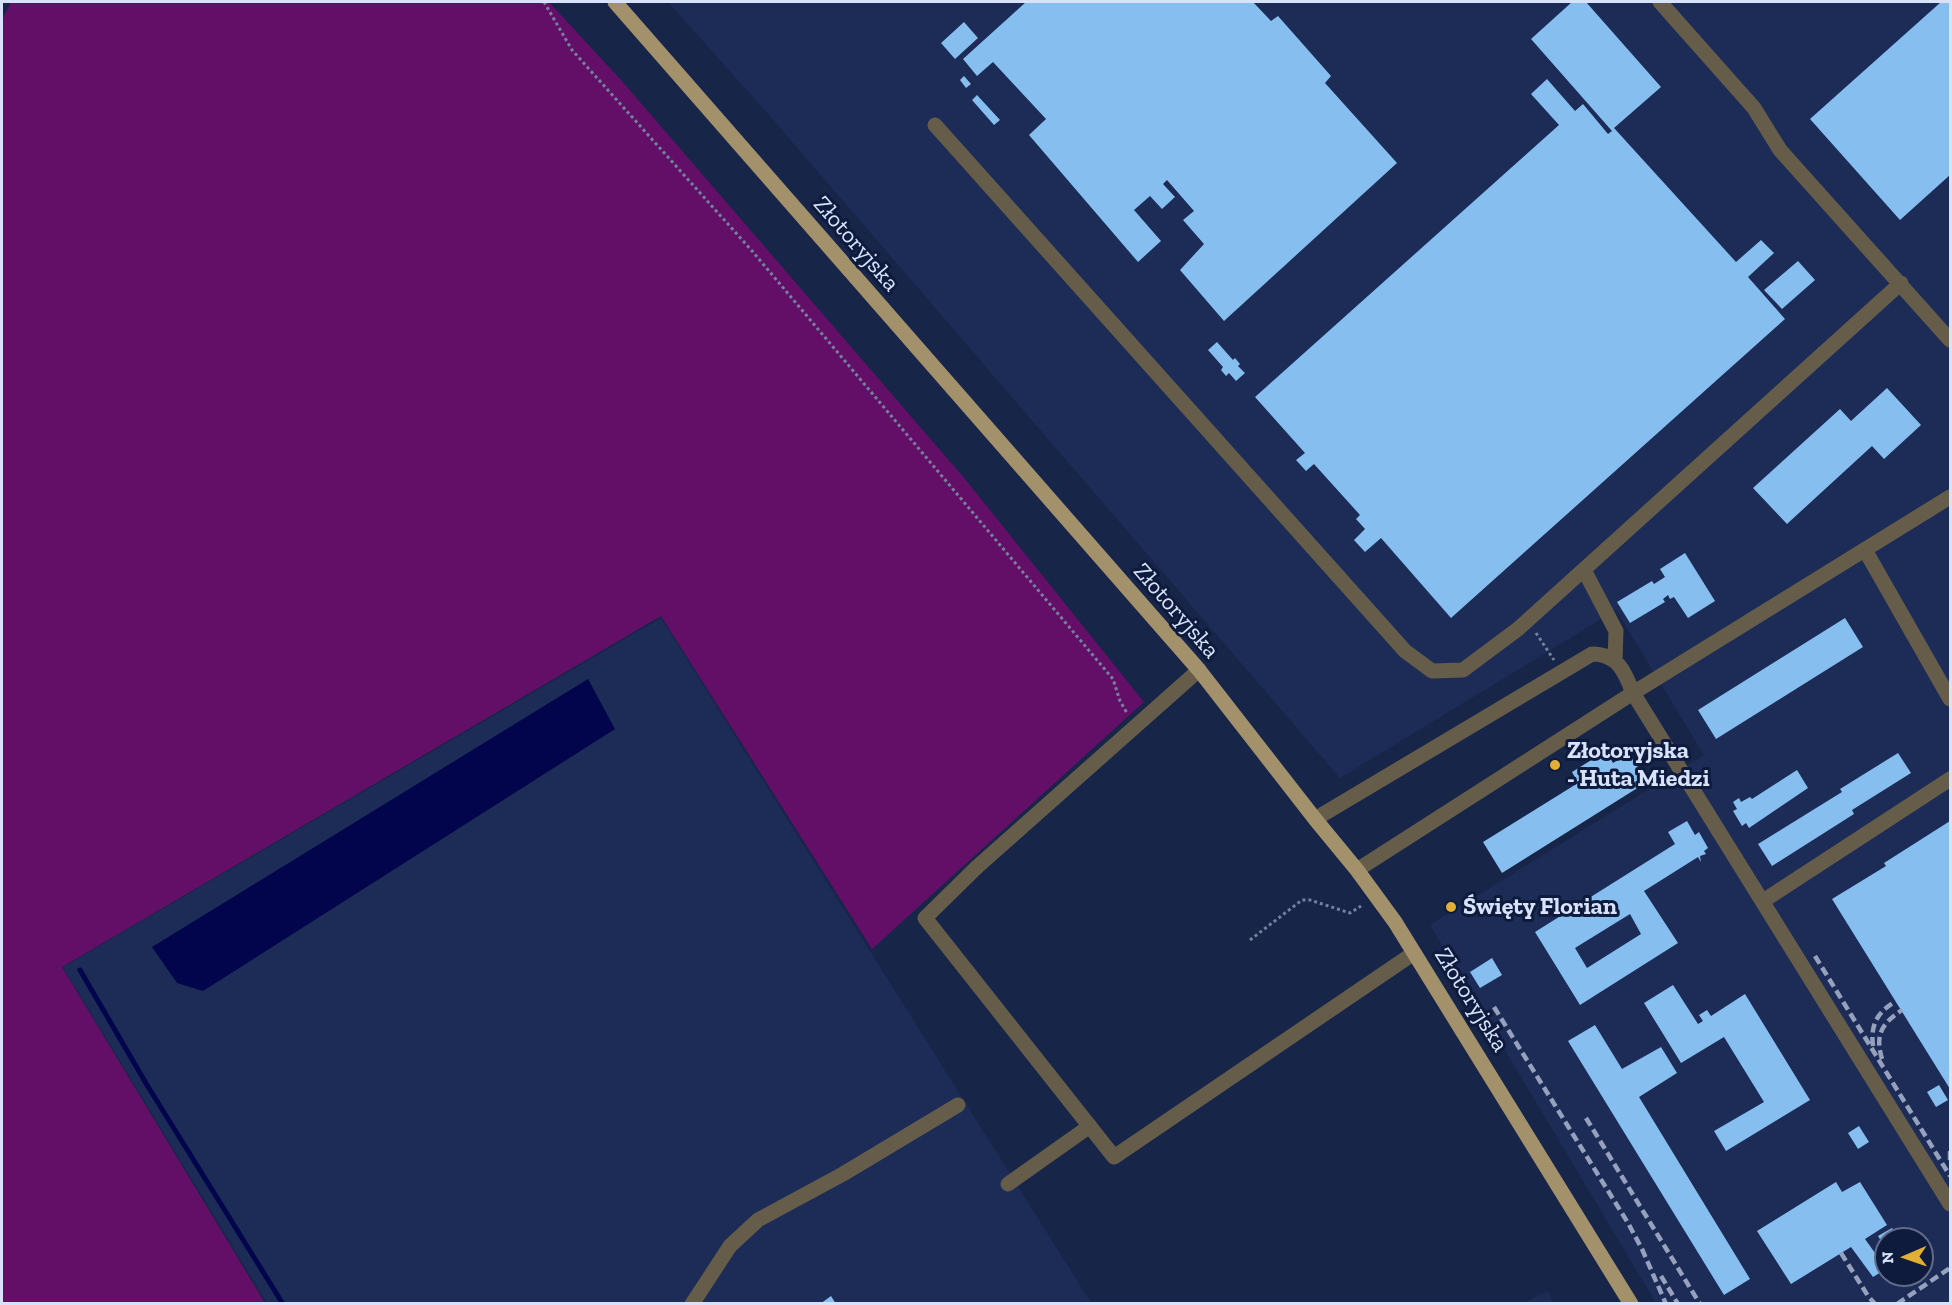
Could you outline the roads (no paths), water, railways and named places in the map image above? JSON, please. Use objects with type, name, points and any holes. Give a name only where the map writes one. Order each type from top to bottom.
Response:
[{"type":"main road","name":"Złotoryjska","points":[[615,2],[1199,670],[1357,870],[1395,922],[1631,1304]]},
{"type":"street","points":[[1660,2],[1754,108],[1780,150],[1950,340]]},
{"type":"street","points":[[935,125],[1405,651],[1432,671],[1463,670],[1518,629],[1901,283]]},
{"type":"street","points":[[1357,870],[1633,693],[1950,497]]},
{"type":"street","points":[[1865,550],[1950,699]]},
{"type":"street","points":[[1584,570],[1617,631],[1615,660]]},
{"type":"street","points":[[1315,819],[1592,654],[1604,654],[1615,660],[1624,671],[1633,693],[1950,1204]]},
{"type":"street","points":[[1199,670],[977,867],[925,918],[1114,1156],[1414,953]]},
{"type":"street","points":[[1763,901],[1950,779]]},
{"type":"street","points":[[692,1304],[730,1246],[758,1220],[843,1174],[958,1105]]},
{"type":"street","points":[[1008,1184],[1090,1126]]},
{"type":"waterway","points":[[80,970],[147,1085],[283,1304]]},
{"type":"railway","points":[[1815,956],[1950,1176]]},
{"type":"railway","points":[[1873,1046],[1873,1031],[1877,1019],[1896,1001]]},
{"type":"railway","points":[[1494,1007],[1628,1223],[1666,1304]]},
{"type":"railway","points":[[1882,1059],[1879,1043],[1882,1031],[1889,1020],[1902,1010]]},
{"type":"railway","points":[[1586,1118],[1700,1304]]},
{"type":"railway","points":[[1950,1151],[1950,1161]]},
{"type":"railway","points":[[1841,1253],[1875,1304]]},
{"type":"railway","points":[[1897,1304],[1950,1268]]},
{"type":"railway","points":[[1661,1276],[1678,1304]]},
{"type":"place","name":"Złotoryjska - Huta Miedzi","points":[[1555,765]]},
{"type":"place","name":"Święty Florian","points":[[1451,907]]}]
